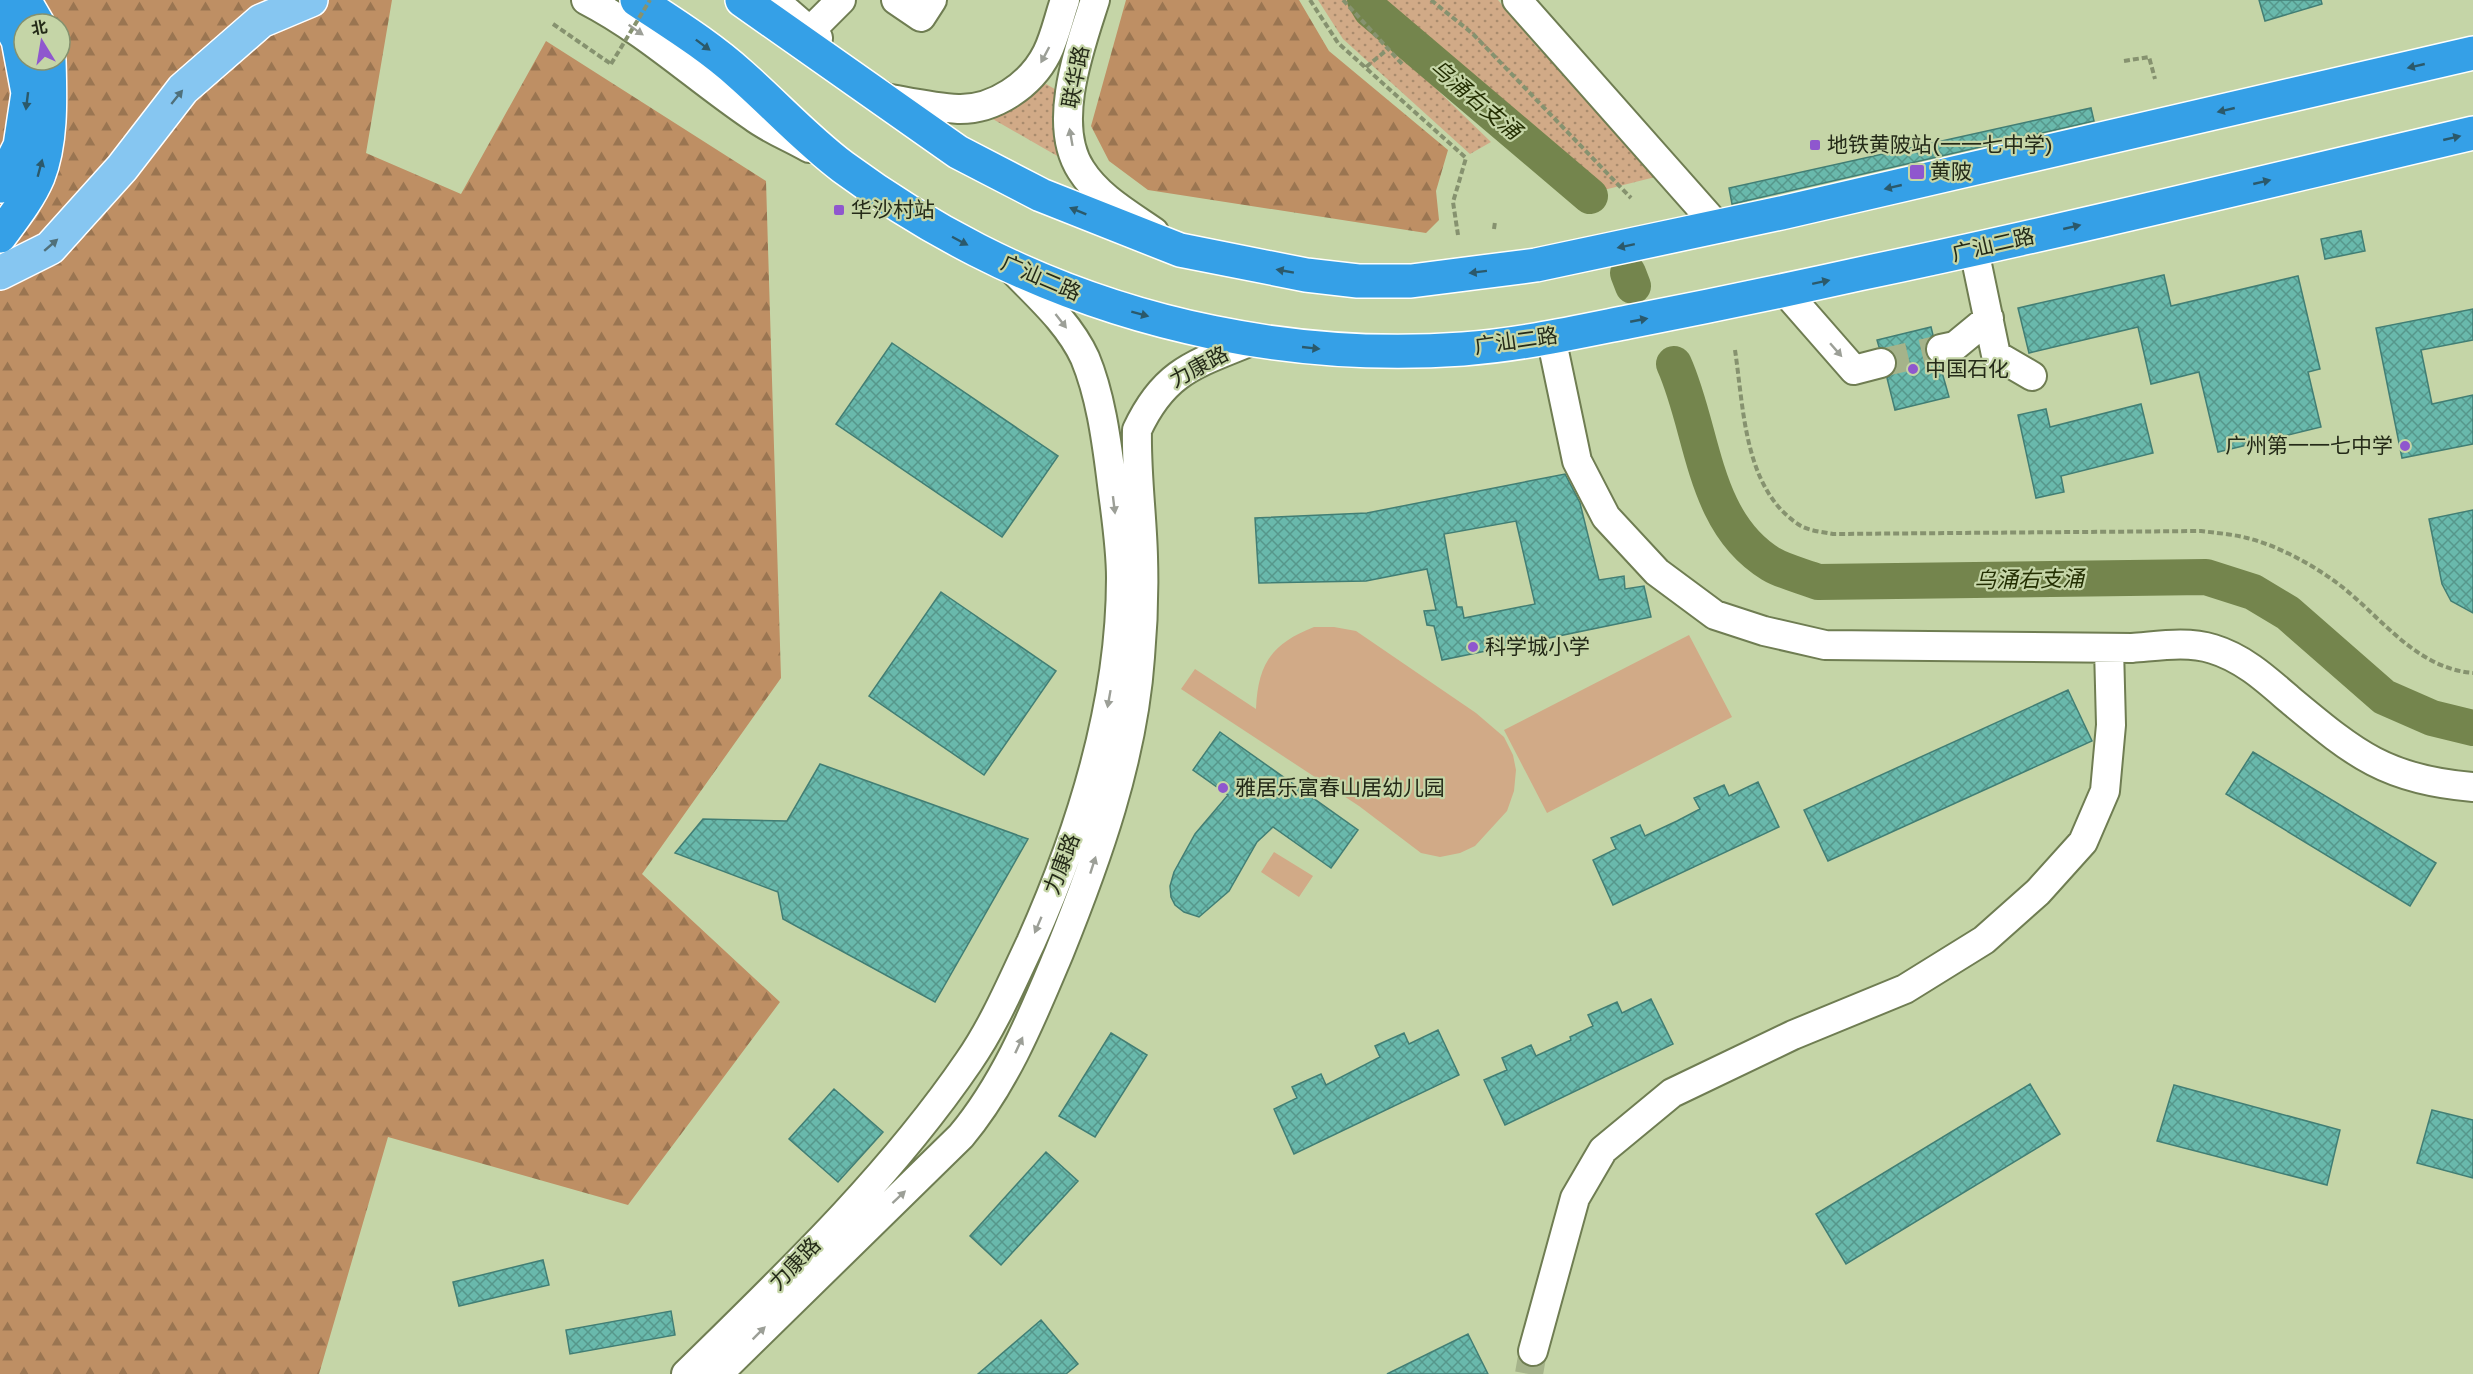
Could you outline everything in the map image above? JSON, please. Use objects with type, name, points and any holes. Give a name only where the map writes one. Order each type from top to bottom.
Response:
[{"type":"highway","name":"广汕二路","points":[[637,0],[701,43],[738,72],[840,164],[932,226],[1006,264],[1076,295],[1133,313],[1254,340],[1311,348],[1414,351],[1465,349],[1566,334],[1974,250],[2473,133]]},
{"type":"highway","points":[[742,0],[885,98],[958,152],[999,175],[1069,208],[1180,250],[1306,275],[1358,281],[1411,281],[1536,265],[1683,235],[2473,53]]},
{"type":"highway","points":[[0,7],[18,40],[28,93],[20,146],[0,186]]},
{"type":"highway","points":[[0,236],[24,204],[39,175],[46,143],[49,72]]},
{"type":"main road","points":[[0,273],[50,248],[122,168],[192,82],[261,21],[311,0]]},
{"type":"street","points":[[586,0],[611,13],[661,48],[753,118],[840,164]]},
{"type":"street","points":[[774,0],[885,98]]},
{"type":"street","points":[[810,31],[841,0]]},
{"type":"street","points":[[896,0],[921,17],[932,0]]},
{"type":"street","name":"联华路","points":[[885,98],[958,109],[982,106],[1008,95],[1032,76],[1047,52],[1065,0]]},
{"type":"street","name":"联华路","points":[[1095,0],[1070,87],[1068,114],[1071,140],[1079,168],[1096,189],[1180,250]]},
{"type":"street","points":[[1517,0],[1718,227]]},
{"type":"street","points":[[1974,250],[1996,355],[2032,376]]},
{"type":"street","name":"力康路","points":[[686,1374],[877,1179],[938,1105],[971,1059],[992,1022],[1034,935],[1064,862],[1084,803],[1104,728],[1119,624],[1119,544],[1107,446],[1097,395],[1085,358],[1050,307],[1006,264]]},
{"type":"street","points":[[1784,290],[1854,370],[1881,363]]},
{"type":"street","points":[[1941,349],[1955,346],[1989,318]]},
{"type":"street","points":[[1566,334],[1577,461],[1606,517],[1657,572],[1715,615],[1764,631],[1825,645],[2109,648],[2179,644],[2212,649],[2242,662],[2351,750],[2392,772],[2442,785],[2473,787]]},
{"type":"street","name":"力康路","points":[[718,1374],[961,1136],[980,1113],[1013,1056],[1041,997],[1092,868],[1125,753],[1140,660],[1143,606],[1137,430],[1148,407],[1162,387],[1184,371],[1254,340]]},
{"type":"street","points":[[1533,1351],[1575,1198],[1603,1150],[1672,1093],[1793,1035],[1905,989],[1984,940],[2038,892],[2083,842],[2106,791],[2111,725],[2109,648]]},
{"type":"path","points":[[553,24],[611,64],[650,0]]},
{"type":"path","points":[[1310,0],[1338,43],[1466,158],[1453,202],[1458,235]]},
{"type":"path","points":[[1343,0],[1403,65]]},
{"type":"path","points":[[1431,0],[1473,34],[1631,198]]},
{"type":"path","points":[[1365,67],[1388,50]]},
{"type":"path","points":[[2124,61],[2149,57],[2155,79]]},
{"type":"path","points":[[1494,229],[1496,222]]},
{"type":"path","points":[[1735,350],[1750,447],[1761,479],[1773,504],[1803,527],[1833,534],[2201,531],[2248,538],[2300,560],[2340,585],[2419,655],[2463,672],[2473,673]]},
{"type":"shaded area","points":[[1318,0],[1352,0],[1396,50],[1491,142],[1470,154],[1343,39]]},
{"type":"shaded area","points":[[1377,0],[1498,0],[1536,46],[1620,130],[1655,177],[1596,192],[1503,113]]},
{"type":"shaded area","points":[[1046,84],[1060,92],[1059,157],[991,118]]},
{"type":"shaded area","points":[[1314,627],[1334,627],[1356,631],[1476,713],[1504,737],[1513,755],[1516,770],[1514,791],[1507,811],[1475,846],[1460,853],[1440,857],[1421,853],[1359,806],[1181,689],[1195,669],[1256,709],[1260,680],[1270,658],[1287,641]]},
{"type":"shaded area","points":[[1689,635],[1732,717],[1547,813],[1504,730]]},
{"type":"shaded area","points":[[1274,852],[1313,876],[1299,897],[1261,872]]},
{"type":"green space","points":[[0,0],[392,0],[366,153],[461,194],[546,41],[766,181],[781,678],[642,874],[780,1002],[628,1205],[388,1137],[319,1374],[0,1374]]},
{"type":"green space","points":[[1126,0],[1299,0],[1329,51],[1448,150],[1436,191],[1439,220],[1426,233],[1148,190],[1109,161],[1091,126]]},
{"type":"building","points":[[2259,0],[2321,0],[2322,4],[2265,21]]},
{"type":"building","points":[[2091,108],[2094,121],[1732,204],[1729,188]]},
{"type":"building","points":[[2361,231],[2365,251],[2325,259],[2321,239]]},
{"type":"building","points":[[2164,275],[2171,306],[2298,276],[2320,369],[2308,372],[2321,427],[2218,452],[2199,372],[2151,384],[2138,327],[2029,353],[2018,308]]},
{"type":"building","points":[[2473,309],[2473,340],[2421,350],[2432,404],[2473,395],[2473,444],[2402,458],[2376,328]]},
{"type":"building","name":"中国石化","points":[[1931,327],[1933,335],[1926,343],[1925,353],[1929,360],[1940,365],[1949,397],[1895,410],[1887,378],[1897,368],[1897,359],[1892,351],[1879,347],[1877,340]]},
{"type":"building","points":[[892,343],[1058,456],[1002,537],[836,424]]},
{"type":"building","points":[[2141,404],[2153,453],[2061,476],[2064,492],[2036,498],[2018,415],[2046,409],[2050,427]]},
{"type":"building","points":[[1565,474],[1580,503],[1599,580],[1624,576],[1625,589],[1644,586],[1651,617],[1442,660],[1434,626],[1427,625],[1424,611],[1436,610],[1427,569],[1366,581],[1259,583],[1255,518],[1367,513]],"holes":[[[1516,521],[1535,604],[1464,618],[1462,607],[1457,607],[1444,534]]]},
{"type":"building","points":[[2473,510],[2473,613],[2451,601],[2442,584],[2429,519]]},
{"type":"building","points":[[941,592],[1056,671],[984,775],[869,696]]},
{"type":"building","points":[[2068,690],[2092,741],[1828,861],[1804,810]]},
{"type":"building","points":[[1220,732],[1358,830],[1331,868],[1273,827],[1257,842],[1229,891],[1199,917],[1184,912],[1175,905],[1171,897],[1170,886],[1174,872],[1195,834],[1228,795],[1193,770]]},
{"type":"building","points":[[2253,752],[2436,863],[2410,906],[2226,794]]},
{"type":"building","points":[[820,764],[1028,839],[935,1002],[783,919],[778,892],[675,853],[703,819],[787,821]]},
{"type":"building","points":[[1758,782],[1779,827],[1613,905],[1593,860],[1616,849],[1611,838],[1640,825],[1645,836],[1700,809],[1694,798],[1724,785],[1729,796]]},
{"type":"building","points":[[1651,999],[1673,1044],[1505,1125],[1484,1080],[1507,1070],[1502,1058],[1531,1045],[1536,1056],[1571,1040],[1570,1037],[1593,1026],[1588,1015],[1617,1002],[1622,1013]]},
{"type":"building","points":[[1438,1030],[1459,1075],[1294,1154],[1274,1109],[1297,1098],[1292,1087],[1321,1074],[1326,1085],[1380,1057],[1375,1046],[1404,1033],[1409,1044]]},
{"type":"building","points":[[1111,1033],[1147,1055],[1095,1137],[1059,1116]]},
{"type":"building","points":[[2030,1084],[2060,1134],[1846,1264],[1816,1214]]},
{"type":"building","points":[[2174,1085],[2340,1130],[2327,1185],[2157,1141]]},
{"type":"building","points":[[834,1089],[883,1132],[838,1182],[789,1139]]},
{"type":"building","points":[[2432,1110],[2473,1120],[2473,1178],[2417,1163]]},
{"type":"building","points":[[1046,1152],[1078,1181],[1001,1265],[970,1236]]},
{"type":"building","points":[[543,1260],[549,1285],[459,1306],[453,1282]]},
{"type":"building","points":[[671,1311],[675,1335],[570,1354],[566,1330]]},
{"type":"building","points":[[1041,1320],[1078,1364],[1066,1374],[978,1374]]},
{"type":"building","points":[[1468,1334],[1488,1374],[1387,1374]]},
{"type":"waterway","name":"乌涌右支涌","points":[[1365,0],[1371,10],[1590,196]]},
{"type":"waterway","name":"乌涌右支涌","points":[[1628,273],[1633,286]]},
{"type":"waterway","name":"乌涌右支涌","points":[[1674,364],[1718,500],[1731,524],[1748,546],[1776,567],[1818,582],[2206,577],[2253,592],[2288,613],[2384,697],[2432,718],[2473,728]]},
{"type":"tunnel","points":[[1881,363],[1941,349]]},
{"type":"tunnel","points":[[1529,1374],[1533,1351]]},
{"type":"place","name":"地铁黄陂站(一一七中学)","points":[[1815,145]]},
{"type":"place","name":"黄陂","points":[[1917,172]]},
{"type":"place","name":"华沙村站","points":[[839,210]]},
{"type":"place","name":"中国石化","points":[[1913,369]]},
{"type":"place","name":"广州第一一七中学","points":[[2405,446]]},
{"type":"place","name":"科学城小学","points":[[1473,647]]},
{"type":"place","name":"雅居乐富春山居幼儿园","points":[[1223,788]]}]
